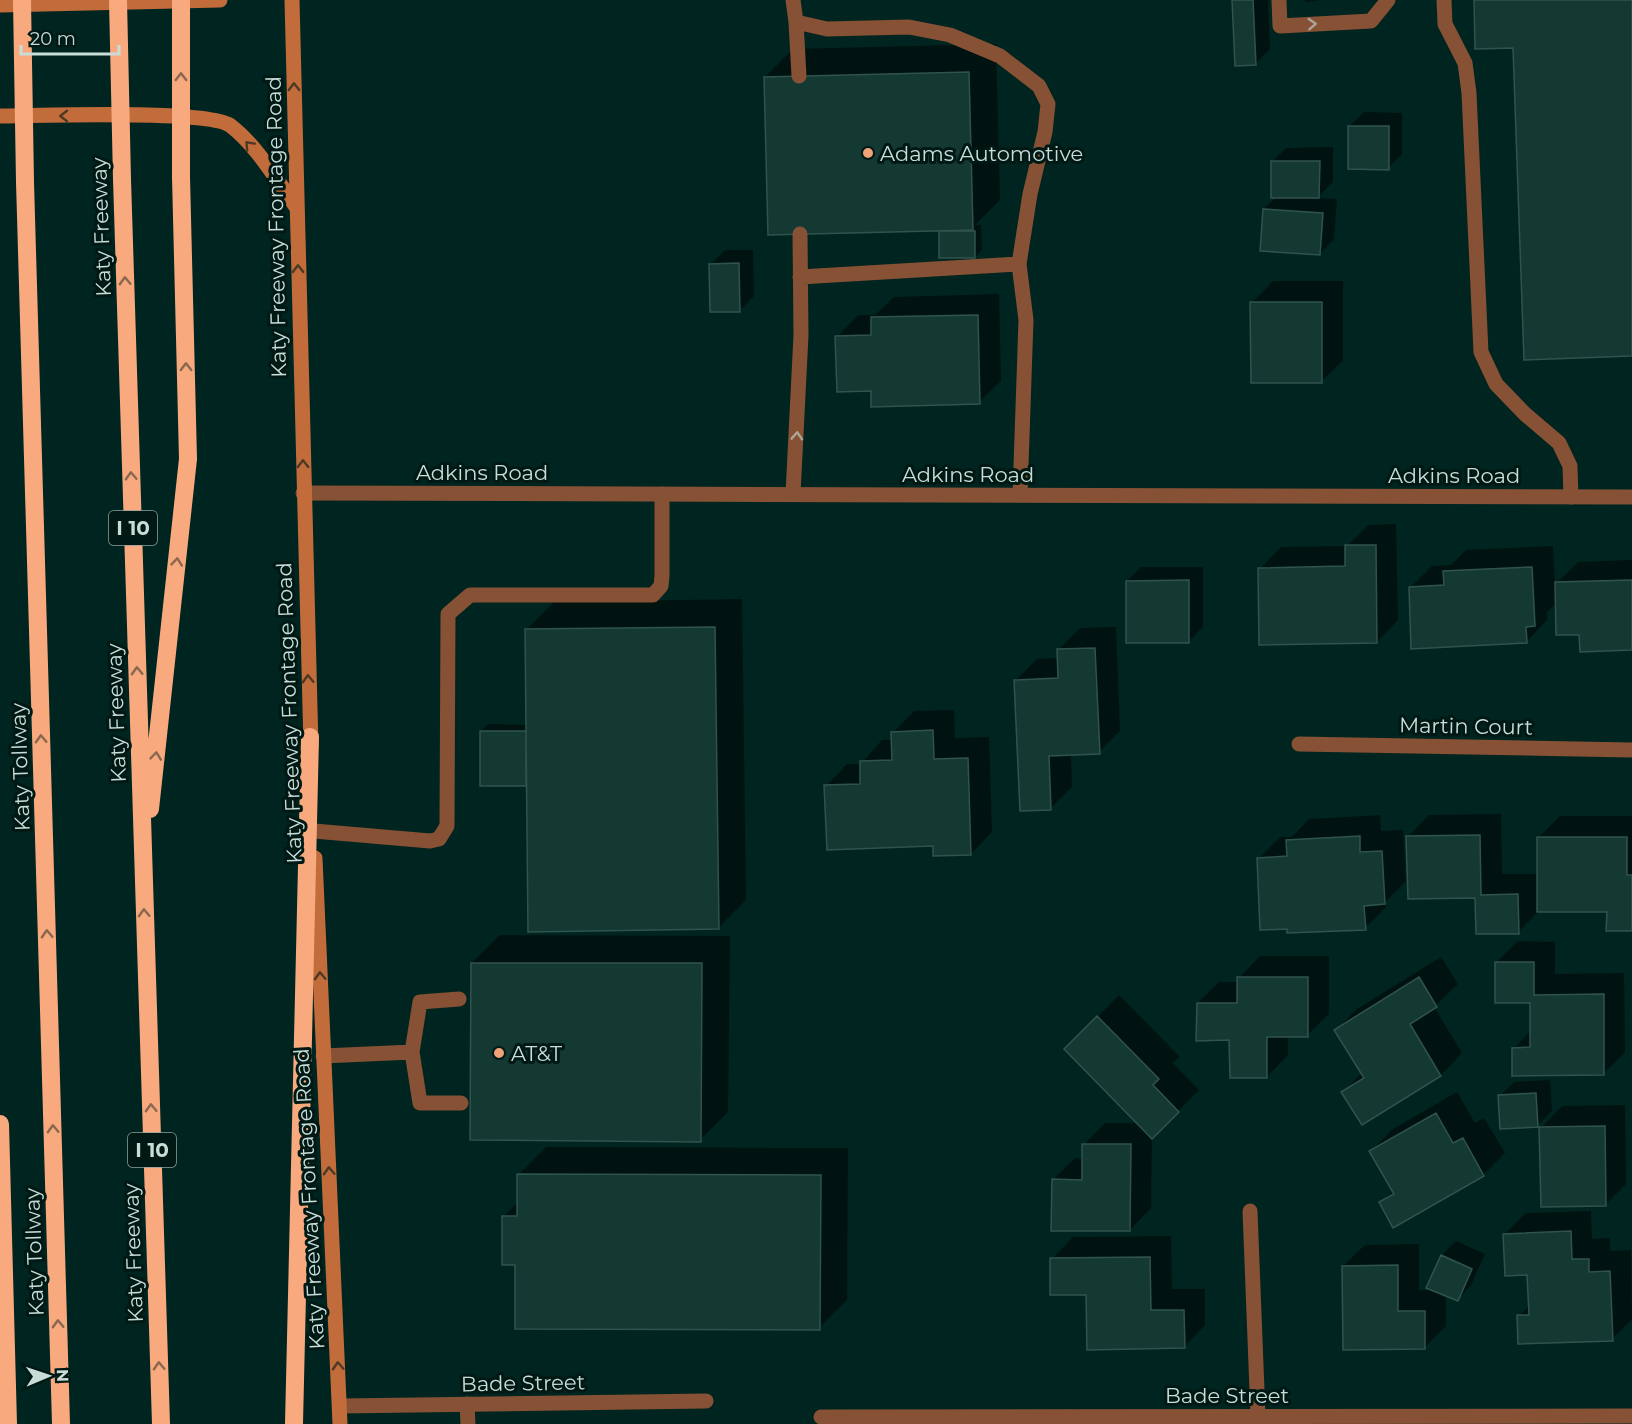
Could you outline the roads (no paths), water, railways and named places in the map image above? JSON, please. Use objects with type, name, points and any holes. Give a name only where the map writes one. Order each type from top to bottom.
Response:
[{"type":"highway","name":"Katy Tollway","points":[[23,0],[26,182],[61,1424]]},
{"type":"highway","name":"Katy Freeway","points":[[118,0],[161,1424]]},
{"type":"highway","points":[[143,876],[188,459],[181,177],[181,0]]},
{"type":"highway","points":[[294,1424],[310,737]]},
{"type":"highway","name":"Katy Tollway","points":[[0,1124],[8,1424]]},
{"type":"main road","points":[[0,5],[220,0]]},
{"type":"main road","name":"Katy Freeway Frontage Road","points":[[292,0],[310,737],[340,1424]]},
{"type":"main road","points":[[0,116],[191,116],[230,124],[262,159],[297,208]]},
{"type":"street","points":[[793,0],[799,76]]},
{"type":"street","points":[[1279,0],[1280,26],[1371,21],[1388,0]]},
{"type":"street","points":[[1444,0],[1444,24],[1466,63],[1480,352],[1496,384],[1525,414],[1559,443],[1570,466],[1571,497]]},
{"type":"street","points":[[796,22],[827,29],[909,27],[950,35],[1000,56],[1039,86],[1048,104],[1045,132],[1030,194],[1019,264],[1026,320],[1020,495]]},
{"type":"street","points":[[792,494],[801,335],[800,234]]},
{"type":"street","points":[[800,277],[1019,264]]},
{"type":"street","name":"Adkins Road","points":[[303,493],[1632,497]]},
{"type":"street","points":[[314,831],[430,841],[439,839],[447,826],[448,614],[470,595],[653,595],[661,586],[662,576],[662,494]]},
{"type":"street","name":"Martin Court","points":[[1299,744],[1632,750]]},
{"type":"street","points":[[459,999],[420,1002],[412,1052],[420,1103],[461,1103]]},
{"type":"street","points":[[323,1056],[412,1052]]},
{"type":"street","points":[[1250,1211],[1258,1416]]},
{"type":"street","name":"Bade Street","points":[[340,1406],[706,1401]]},
{"type":"street","points":[[467,1404],[468,1424]]},
{"type":"street","name":"Bade Street","points":[[821,1417],[1631,1418]]},
{"type":"place","name":"Adams Automotive","points":[[868,153]]},
{"type":"place","name":"AT&T","points":[[499,1053]]}]
